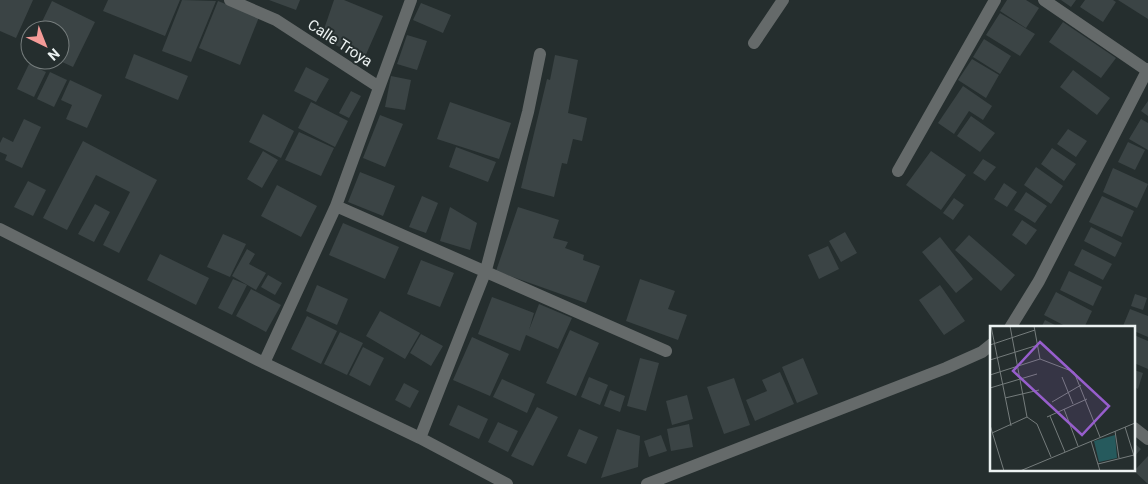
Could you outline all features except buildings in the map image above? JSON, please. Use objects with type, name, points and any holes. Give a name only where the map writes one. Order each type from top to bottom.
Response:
[{"type":"street","name":"Calle Troya","points":[[230,0],[276,20],[379,87]]},
{"type":"street","points":[[264,363],[336,206],[410,0]]},
{"type":"street","points":[[754,43],[783,0]]},
{"type":"street","points":[[898,171],[995,0]]},
{"type":"street","points":[[1011,326],[1039,281],[1148,70],[1044,0]]},
{"type":"street","points":[[420,438],[486,270],[540,54]]},
{"type":"street","points":[[336,206],[486,270],[666,351]]},
{"type":"street","points":[[0,229],[264,363],[420,438],[508,484]]},
{"type":"street","points":[[647,484],[946,368],[982,352],[990,346]]},
{"type":"street","points":[[1141,433],[1148,422]]}]
